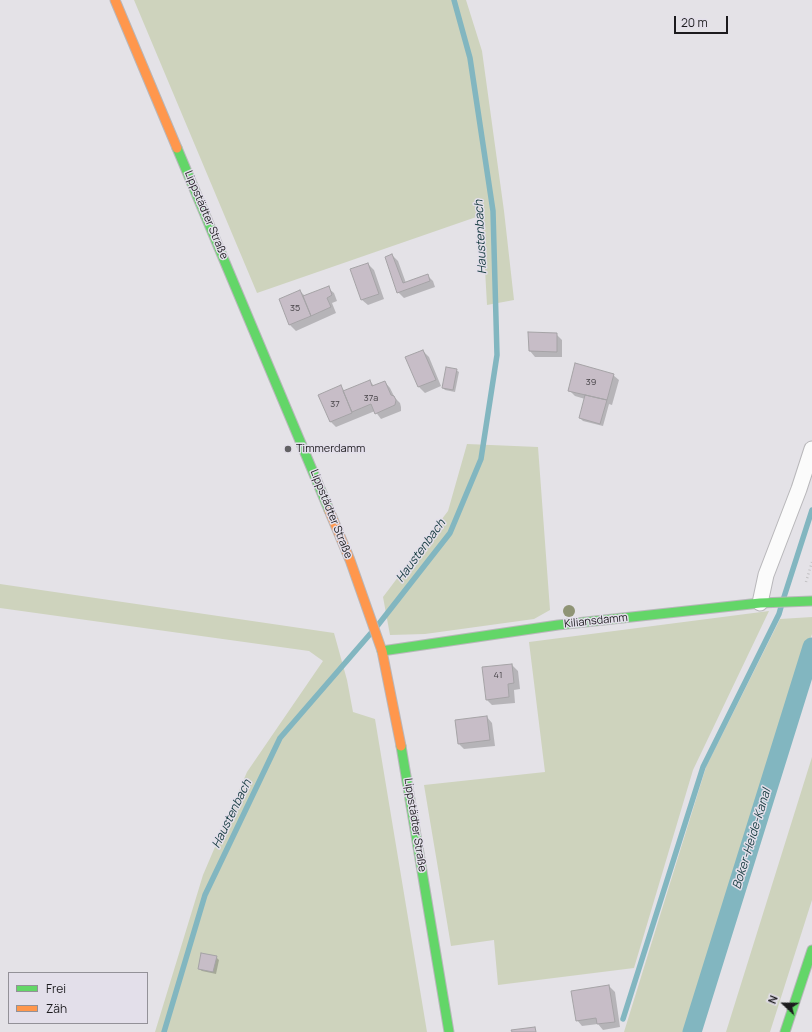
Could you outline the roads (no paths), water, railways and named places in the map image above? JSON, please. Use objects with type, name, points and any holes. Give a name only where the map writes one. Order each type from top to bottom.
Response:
[{"type":"main road","name":"Lippstädter Straße","points":[[115,0],[350,560],[382,651],[407,776],[449,1032]]},
{"type":"main road","name":"Kiliansdamm","points":[[382,651],[558,626],[765,603],[812,601]]},
{"type":"main road","points":[[785,1032],[812,950]]},
{"type":"street","points":[[765,603],[766,575],[799,489],[812,449]]},
{"type":"waterway","name":"Haustenbach","points":[[378,625],[450,533],[481,459],[497,355],[493,211],[470,58],[454,0]]},
{"type":"waterway","points":[[784,597],[812,510]]},
{"type":"waterway","points":[[623,1019],[703,767],[779,614],[781,607]]},
{"type":"waterway","name":"Haustenbach","points":[[164,1032],[205,895],[280,738],[371,633]]},
{"type":"waterway","name":"Boker-Heide-Kanal","points":[[692,1032],[812,647]]},
{"type":"place","name":"Timmerdamm","points":[[288,449]]}]
